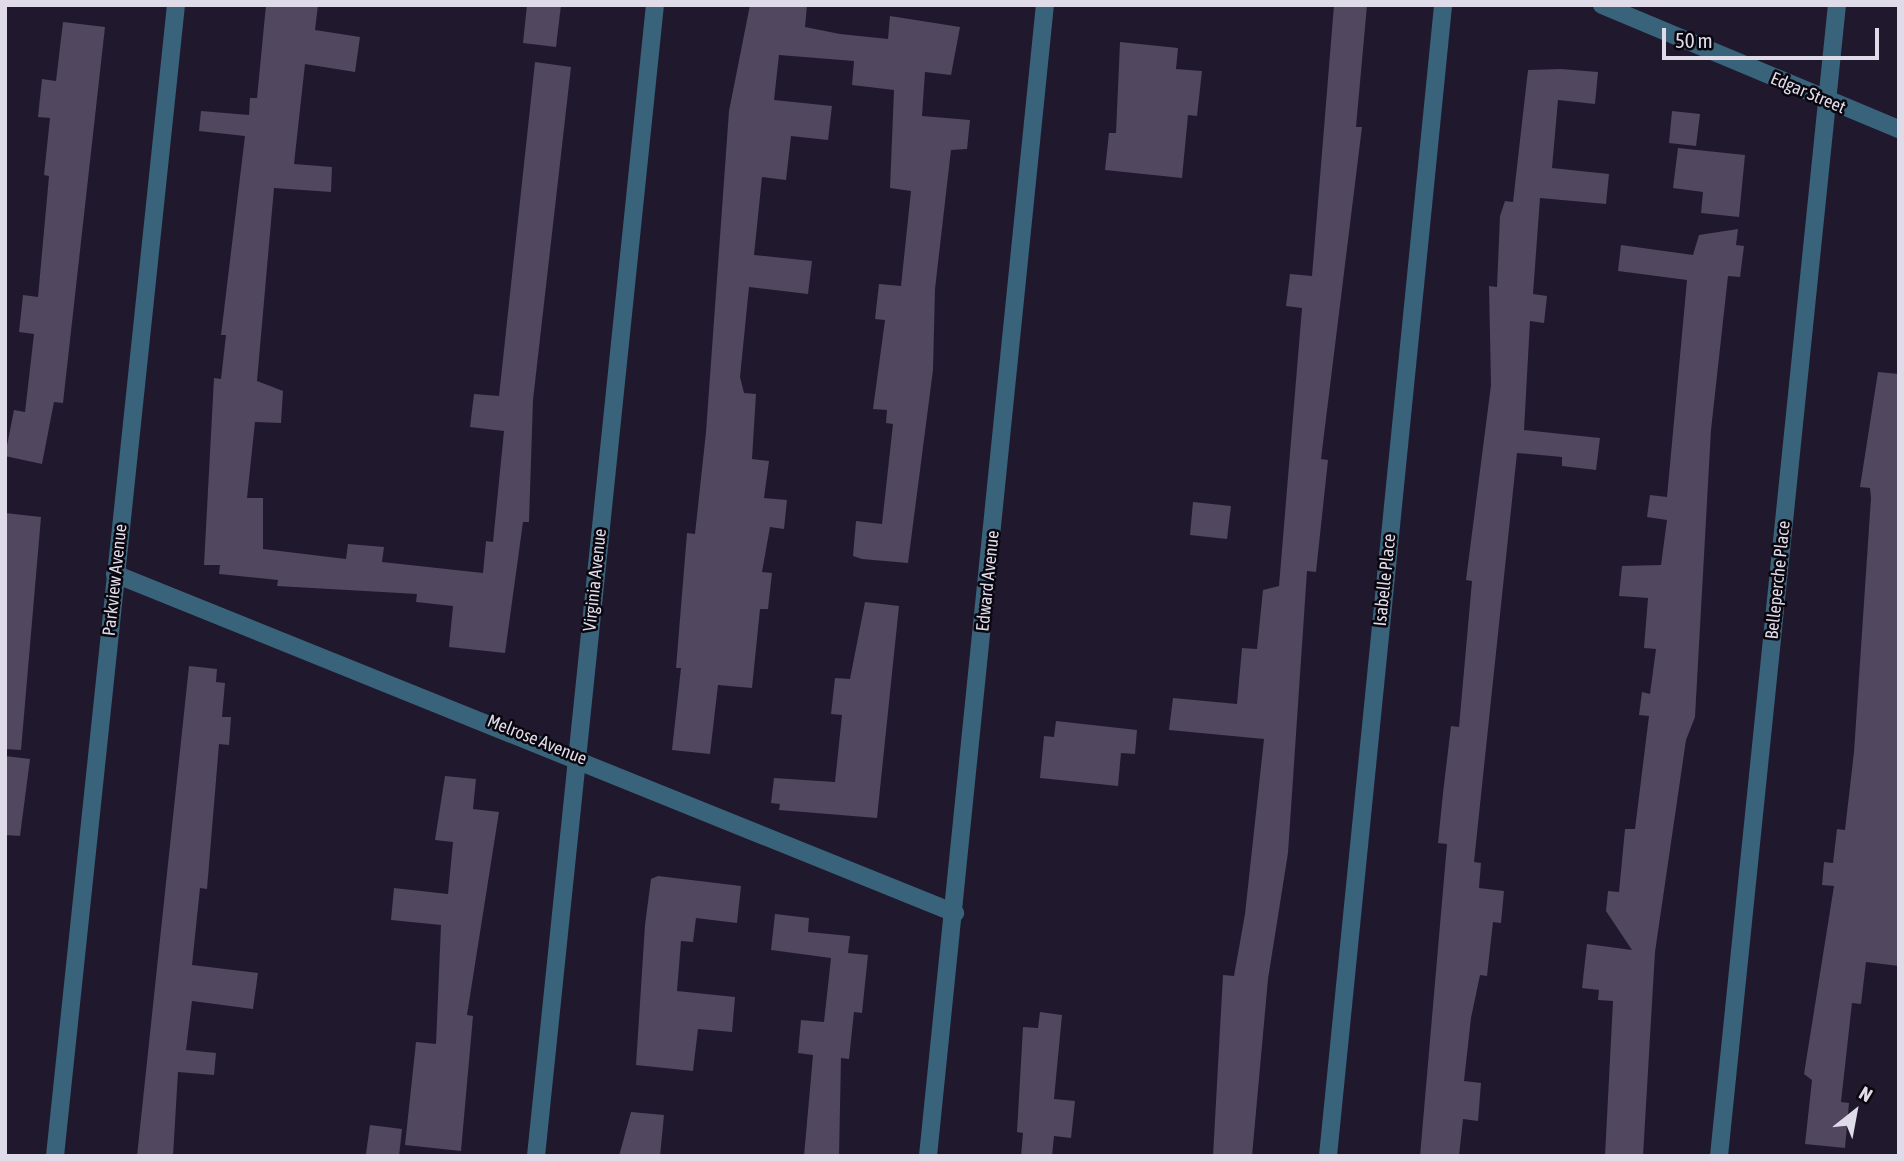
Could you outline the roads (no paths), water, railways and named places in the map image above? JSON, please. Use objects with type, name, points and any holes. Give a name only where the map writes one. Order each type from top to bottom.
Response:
[{"type":"street","name":"Parkview Avenue","points":[[55,1156],[176,5]]},
{"type":"street","name":"Virginia Avenue","points":[[536,1156],[655,5]]},
{"type":"street","name":"Edward Avenue","points":[[928,1156],[955,913],[1045,5]]},
{"type":"street","name":"Isabelle Place","points":[[1328,1156],[1443,5]]},
{"type":"street","name":"Edgar Street","points":[[1602,5],[1899,129]]},
{"type":"street","name":"Belleperche Place","points":[[1719,1156],[1837,5]]},
{"type":"street","name":"Melrose Avenue","points":[[115,575],[577,756],[729,825],[955,913]]}]
